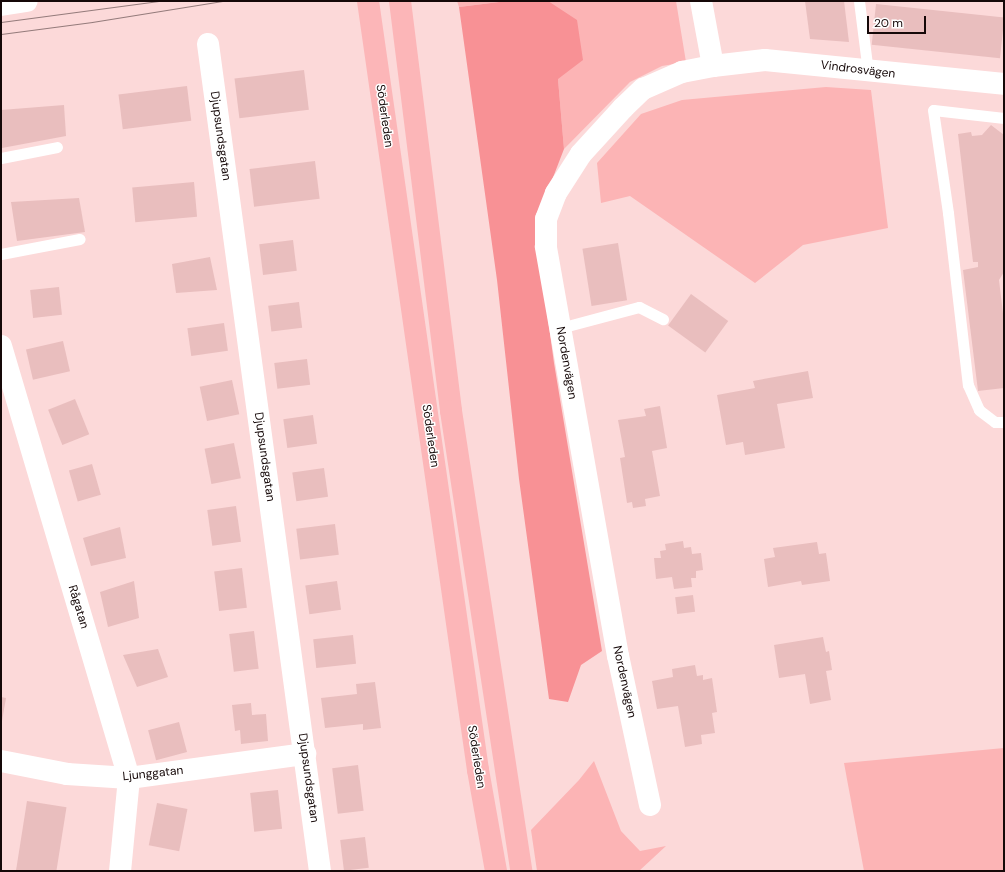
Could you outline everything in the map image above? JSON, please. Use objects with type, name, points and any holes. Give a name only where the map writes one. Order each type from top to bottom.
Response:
[{"type":"highway","name":"Söderleden","points":[[368,1],[478,770],[496,871]]},
{"type":"highway","name":"Söderleden","points":[[400,1],[451,412],[521,871]]},
{"type":"street","points":[[1,5],[27,1]]},
{"type":"street","points":[[702,1],[713,66]]},
{"type":"street","name":"Djupsundsgatan","points":[[208,44],[320,871]]},
{"type":"street","name":"Vindrosvägen","points":[[713,66],[751,60],[771,60],[868,72],[1004,84]]},
{"type":"street","name":"Nordenvägen","points":[[650,805],[618,656],[546,246],[546,219],[556,193],[582,154],[643,89],[676,74],[713,66]]},
{"type":"street","name":"Rågatan","points":[[1,346],[7,390],[129,778],[120,871]]},
{"type":"street","name":"Ljunggatan","points":[[1,761],[67,774],[129,778],[305,754]]},
{"type":"lane","points":[[859,1],[868,72]]},
{"type":"lane","points":[[1004,118],[933,110],[948,214],[968,385],[979,410],[995,422],[1004,422]]},
{"type":"lane","points":[[1,158],[57,147]]},
{"type":"lane","points":[[1,254],[80,239]]},
{"type":"lane","points":[[560,328],[639,307],[663,319]]},
{"type":"shaded area","points":[[457,1],[507,1],[459,7]]},
{"type":"shaded area","points":[[507,1],[548,1],[577,20],[583,60],[558,79],[564,149],[535,224],[554,363],[602,651],[581,665],[568,702],[549,699],[519,479],[497,280],[459,7]]},
{"type":"shaded area","points":[[548,1],[676,1],[686,62],[662,66],[630,82],[564,149],[558,79]]},
{"type":"shaded area","points":[[826,87],[871,90],[888,228],[803,245],[755,283],[630,196],[601,203],[597,163],[641,114],[682,100]]},
{"type":"shaded area","points":[[1004,748],[1004,871],[864,871],[844,763]]},
{"type":"shaded area","points":[[594,761],[621,831],[640,851],[666,846],[639,871],[537,871],[531,830],[579,780]]},
{"type":"building","points":[[805,1],[844,1],[849,42],[810,39]]},
{"type":"building","points":[[876,4],[1004,17],[1000,58],[872,45]]},
{"type":"building","points":[[304,70],[309,110],[239,118],[235,79]]},
{"type":"building","points":[[187,86],[191,121],[123,129],[119,94]]},
{"type":"building","points":[[64,105],[66,136],[2,148],[1,110]]},
{"type":"building","points":[[991,125],[1004,135],[1004,272],[999,280],[1004,322],[1004,388],[978,391],[963,270],[978,267],[978,262],[973,262],[958,134],[971,132],[972,136],[982,135]]},
{"type":"building","points":[[315,161],[320,199],[254,207],[249,169]]},
{"type":"building","points":[[194,182],[197,217],[135,222],[132,187]]},
{"type":"building","points":[[79,198],[85,232],[17,241],[11,202]]},
{"type":"building","points":[[293,240],[297,271],[263,275],[259,244]]},
{"type":"building","points":[[618,243],[627,300],[592,306],[582,249]]},
{"type":"building","points":[[210,257],[217,290],[176,293],[172,264]]},
{"type":"building","points":[[59,287],[62,315],[33,318],[30,290]]},
{"type":"building","points":[[691,294],[728,321],[705,353],[668,326]]},
{"type":"building","points":[[299,302],[302,328],[271,332],[268,306]]},
{"type":"building","points":[[224,323],[228,351],[191,356],[187,328]]},
{"type":"building","points":[[63,341],[70,371],[33,380],[26,350]]},
{"type":"building","points":[[307,359],[310,385],[277,389],[274,363]]},
{"type":"building","points":[[808,371],[813,398],[777,404],[785,448],[745,455],[743,442],[726,445],[717,395],[755,388],[753,381]]},
{"type":"building","points":[[232,380],[239,414],[207,421],[200,387]]},
{"type":"building","points":[[75,399],[89,434],[62,445],[48,410]]},
{"type":"building","points":[[660,406],[667,448],[652,451],[660,496],[645,499],[646,506],[633,508],[632,502],[627,503],[620,458],[625,457],[618,420],[646,416],[644,409]]},
{"type":"building","points":[[313,415],[317,444],[287,448],[283,419]]},
{"type":"building","points":[[234,443],[241,478],[211,484],[205,449]]},
{"type":"building","points":[[92,464],[101,495],[78,501],[69,471]]},
{"type":"building","points":[[324,468],[328,497],[296,501],[292,472]]},
{"type":"building","points":[[236,506],[241,542],[212,546],[207,510]]},
{"type":"building","points":[[335,524],[339,555],[300,560],[296,529]]},
{"type":"building","points":[[120,527],[126,558],[91,566],[83,538]]},
{"type":"building","points":[[683,541],[684,548],[691,547],[692,554],[701,553],[703,570],[696,571],[696,578],[691,578],[692,587],[674,589],[672,577],[656,579],[654,558],[661,558],[660,551],[666,550],[665,544]]},
{"type":"building","points":[[817,542],[819,554],[826,553],[830,581],[802,585],[801,581],[768,587],[764,559],[775,557],[773,548]]},
{"type":"building","points":[[242,568],[247,608],[219,611],[214,571]]},
{"type":"building","points":[[134,581],[139,618],[108,627],[100,592]]},
{"type":"building","points":[[337,581],[341,610],[309,614],[305,585]]},
{"type":"building","points":[[693,595],[695,612],[677,614],[675,597]]},
{"type":"building","points":[[254,631],[259,669],[234,672],[229,634]]},
{"type":"building","points":[[353,635],[356,664],[316,668],[313,639]]},
{"type":"building","points":[[823,637],[826,652],[829,651],[832,670],[826,671],[831,700],[810,704],[805,674],[779,678],[774,645]]},
{"type":"building","points":[[158,649],[168,677],[137,687],[123,655]]},
{"type":"building","points":[[695,665],[697,676],[703,675],[703,680],[712,678],[717,712],[712,713],[715,733],[701,735],[702,744],[685,747],[678,706],[657,709],[652,681],[673,677],[672,669]]},
{"type":"building","points":[[375,682],[381,728],[363,730],[363,724],[325,728],[321,698],[357,694],[356,684]]},
{"type":"building","points":[[1,697],[6,698],[2,721],[1,721]]},
{"type":"building","points":[[251,703],[252,715],[266,714],[268,741],[241,744],[240,730],[235,731],[232,705]]},
{"type":"building","points":[[179,722],[187,752],[156,760],[148,730]]},
{"type":"building","points":[[358,765],[364,811],[338,814],[332,768]]},
{"type":"building","points":[[278,790],[282,829],[254,832],[250,793]]},
{"type":"building","points":[[27,801],[67,807],[56,871],[16,870]]},
{"type":"building","points":[[157,803],[187,809],[179,851],[149,845]]},
{"type":"building","points":[[365,837],[369,868],[344,871],[340,840]]},
{"type":"tram line","points":[[1,22],[159,1]]},
{"type":"tram line","points":[[1,34],[92,22],[222,1]]}]
